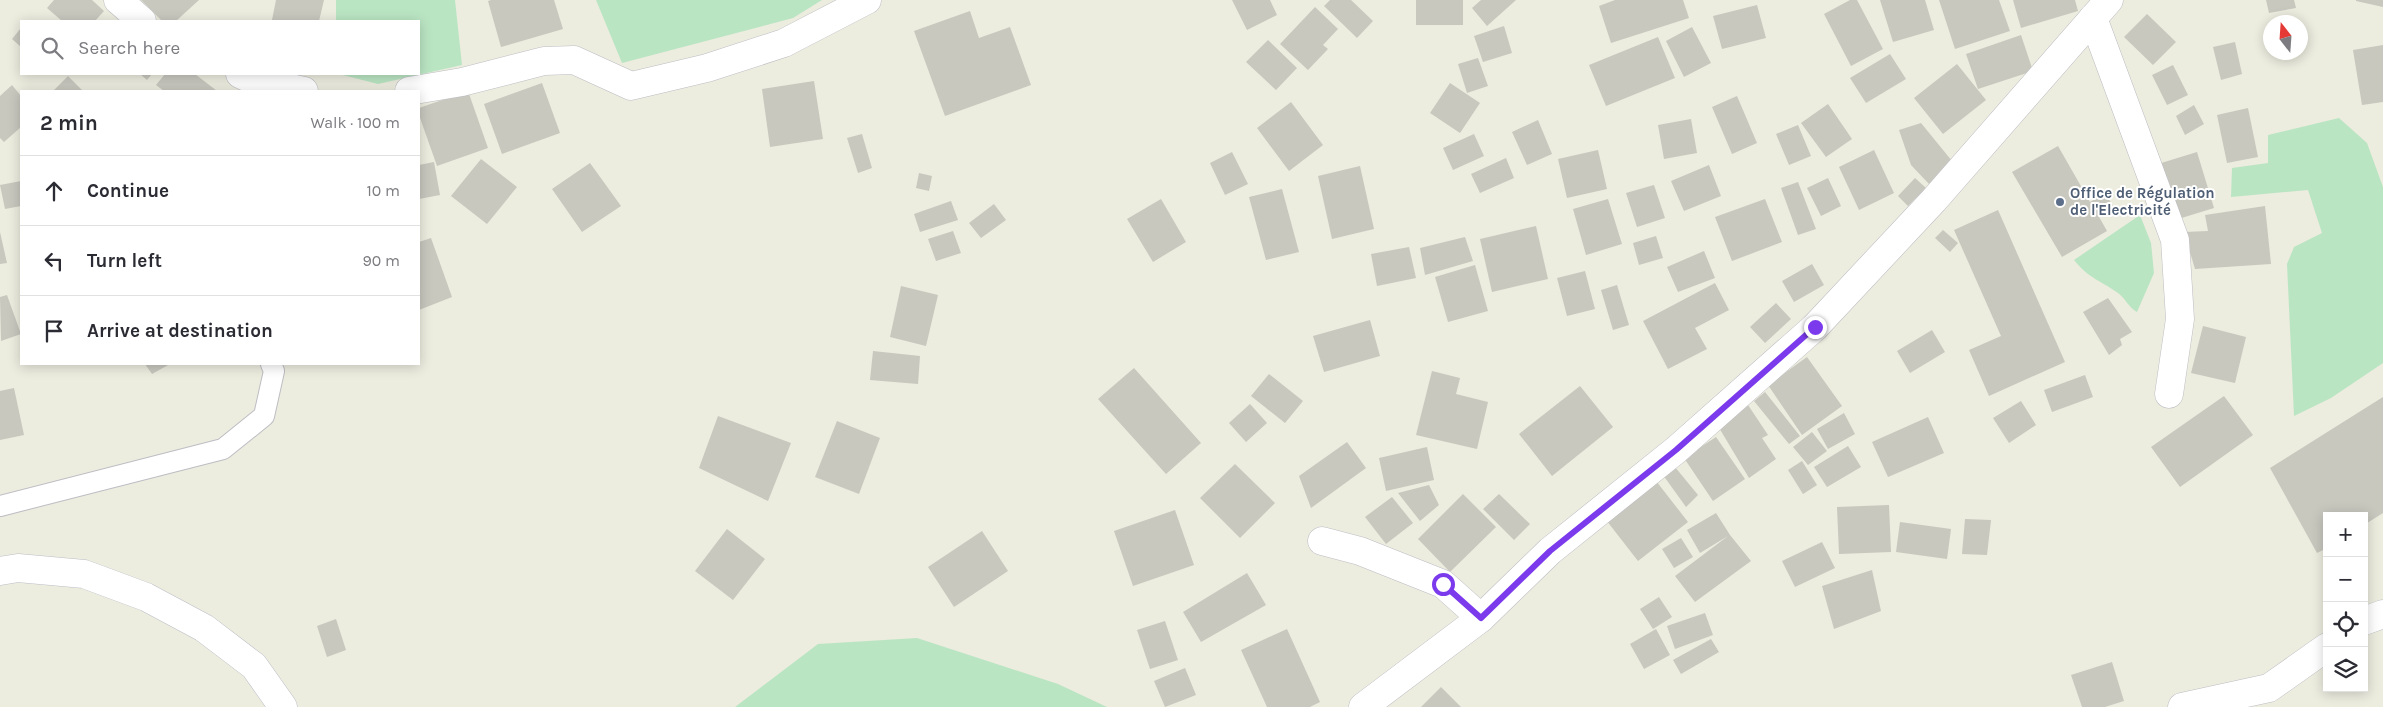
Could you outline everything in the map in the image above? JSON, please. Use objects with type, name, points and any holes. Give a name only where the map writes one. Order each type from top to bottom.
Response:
[{"type":"street","points":[[118,0],[141,20]]},
{"type":"street","points":[[415,90],[462,82],[544,61],[574,60],[631,86],[707,68],[784,43],[868,0]]},
{"type":"street","points":[[2101,9],[2175,240],[2180,318],[2169,394]]},
{"type":"street","points":[[1363,707],[1481,618],[1550,551],[1676,450],[1815,327],[1934,200],[2101,9]]},
{"type":"street","points":[[242,75],[253,80],[299,90]]},
{"type":"street","points":[[1322,541],[1360,550],[1443,584],[1481,618]]},
{"type":"street","points":[[0,571],[18,568],[84,574],[146,597],[204,628],[254,666],[283,707]]},
{"type":"street","points":[[2368,620],[2383,614]]},
{"type":"street","points":[[2182,707],[2269,688],[2323,650]]},
{"type":"lane","points":[[0,506],[223,450],[264,416],[274,371],[272,365]]},
{"type":"green space","points":[[336,0],[455,0],[462,65],[420,74],[420,20],[336,20]]},
{"type":"green space","points":[[596,0],[822,0],[793,18],[622,63]]},
{"type":"green space","points":[[343,75],[418,75],[378,84]]},
{"type":"green space","points":[[2339,118],[2367,143],[2383,187],[2383,363],[2331,398],[2294,416],[2287,264],[2294,247],[2322,233],[2308,190],[2231,197],[2232,168],[2268,163],[2268,135]]},
{"type":"green space","points":[[2140,215],[2151,243],[2154,273],[2137,312],[2118,293],[2090,275],[2074,260]]},
{"type":"green space","points":[[917,638],[1058,684],[1107,707],[735,707],[818,644]]},
{"type":"building","points":[[54,0],[92,0],[104,11],[96,20],[61,20],[47,8]]},
{"type":"building","points":[[141,0],[199,0],[177,20],[161,20]]},
{"type":"building","points":[[276,0],[324,0],[319,20],[272,20]]},
{"type":"building","points":[[554,0],[563,29],[501,47],[488,1]]},
{"type":"building","points":[[1232,0],[1270,0],[1277,15],[1247,30]]},
{"type":"building","points":[[1330,0],[1351,0],[1373,21],[1357,38],[1324,6]]},
{"type":"building","points":[[1416,0],[1463,0],[1463,25],[1416,25]]},
{"type":"building","points":[[1481,0],[1516,0],[1487,26],[1472,8]]},
{"type":"building","points":[[1615,0],[1683,0],[1689,18],[1611,43],[1599,6]]},
{"type":"building","points":[[1850,0],[1857,0],[1883,49],[1851,66],[1824,14]]},
{"type":"building","points":[[1880,0],[1925,0],[1934,30],[1893,42]]},
{"type":"building","points":[[1939,0],[1999,0],[2010,31],[1955,49]]},
{"type":"building","points":[[2013,0],[2075,0],[2078,11],[2021,28]]},
{"type":"building","points":[[2266,0],[2294,0],[2296,8],[2269,13]]},
{"type":"building","points":[[2383,0],[2383,7],[2356,1]]},
{"type":"building","points":[[1757,5],[1766,38],[1722,49],[1713,16]]},
{"type":"building","points":[[1315,7],[1338,29],[1323,45],[1328,49],[1308,70],[1280,44]]},
{"type":"building","points":[[970,11],[979,38],[1010,27],[1031,85],[945,116],[914,31]]},
{"type":"building","points":[[2147,14],[2176,42],[2153,65],[2124,37]]},
{"type":"building","points":[[1504,26],[1512,53],[1483,62],[1474,36]]},
{"type":"building","points":[[1692,27],[1711,63],[1684,77],[1666,41]]},
{"type":"building","points":[[20,29],[20,46],[12,39]]},
{"type":"building","points":[[2021,35],[2033,71],[1978,89],[1966,54]]},
{"type":"building","points":[[1658,37],[1675,78],[1606,106],[1589,65]]},
{"type":"building","points":[[1268,40],[1297,68],[1276,90],[1246,62]]},
{"type":"building","points":[[2235,42],[2242,74],[2221,80],[2213,47]]},
{"type":"building","points":[[2383,45],[2383,102],[2362,105],[2353,50]]},
{"type":"building","points":[[1890,54],[1906,79],[1866,103],[1850,78]]},
{"type":"building","points":[[1478,58],[1488,86],[1467,93],[1458,64]]},
{"type":"building","points":[[1957,64],[1986,100],[1943,134],[1914,98]]},
{"type":"building","points":[[2173,65],[2188,95],[2167,105],[2152,75]]},
{"type":"building","points":[[141,75],[151,75],[147,80]]},
{"type":"building","points":[[164,75],[196,75],[216,90],[163,90],[156,85]]},
{"type":"building","points":[[68,76],[82,90],[54,90]]},
{"type":"building","points":[[814,81],[823,139],[770,147],[762,89]]},
{"type":"building","points":[[542,83],[560,133],[502,154],[484,104]]},
{"type":"building","points":[[1450,83],[1480,103],[1460,133],[1430,113]]},
{"type":"building","points":[[12,85],[20,95],[20,128],[4,142],[0,138],[0,96]]},
{"type":"building","points":[[468,91],[488,148],[437,166],[420,118],[420,108]]},
{"type":"building","points":[[1737,96],[1757,143],[1732,154],[1712,107]]},
{"type":"building","points":[[1291,102],[1323,145],[1289,171],[1257,128]]},
{"type":"building","points":[[1828,104],[1852,139],[1826,157],[1801,123]]},
{"type":"building","points":[[2194,105],[2204,124],[2185,135],[2176,116]]},
{"type":"building","points":[[2248,108],[2258,157],[2227,163],[2217,115]]},
{"type":"building","points":[[1691,119],[1697,153],[1664,159],[1658,125]]},
{"type":"building","points":[[1538,120],[1552,154],[1527,165],[1512,132]]},
{"type":"building","points":[[1921,123],[1952,161],[1929,184],[1911,165],[1899,130]]},
{"type":"building","points":[[1798,125],[1811,156],[1789,165],[1776,134]]},
{"type":"building","points":[[862,134],[872,168],[858,173],[847,138]]},
{"type":"building","points":[[1474,134],[1484,156],[1453,170],[1443,148]]},
{"type":"building","points":[[2058,146],[2090,202],[2105,193],[2113,206],[2098,215],[2107,231],[2062,257],[2012,172]]},
{"type":"building","points":[[1598,150],[1607,189],[1567,198],[1558,159]]},
{"type":"building","points":[[1874,150],[1894,193],[1859,210],[1839,167]]},
{"type":"building","points":[[1232,152],[1248,184],[1225,195],[1210,163]]},
{"type":"building","points":[[2197,152],[2214,208],[2175,220],[2158,164]]},
{"type":"building","points":[[1506,158],[1514,178],[1480,193],[1471,174]]},
{"type":"building","points":[[481,159],[517,187],[487,224],[451,196]]},
{"type":"building","points":[[434,162],[440,195],[420,199],[420,165]]},
{"type":"building","points":[[590,163],[621,206],[582,232],[552,189]]},
{"type":"building","points":[[1709,165],[1721,196],[1684,211],[1671,181]]},
{"type":"building","points":[[1360,166],[1374,229],[1332,239],[1318,176]]},
{"type":"building","points":[[919,173],[932,176],[929,191],[916,188]]},
{"type":"building","points":[[1828,178],[1841,206],[1821,216],[1807,188]]},
{"type":"building","points":[[1915,178],[1926,188],[1908,206],[1898,196]]},
{"type":"building","points":[[20,181],[20,206],[5,209],[0,185]]},
{"type":"building","points":[[1798,182],[1816,229],[1798,235],[1781,188]]},
{"type":"building","points":[[1654,185],[1665,218],[1637,227],[1626,193]]},
{"type":"building","points":[[1282,189],[1299,252],[1266,260],[1249,197]]},
{"type":"building","points":[[1161,199],[1186,242],[1153,262],[1127,219]]},
{"type":"building","points":[[1608,199],[1622,244],[1586,255],[1573,209]]},
{"type":"building","points":[[1765,199],[1782,242],[1732,261],[1715,217]]},
{"type":"building","points":[[951,201],[958,220],[920,232],[914,214]]},
{"type":"building","points":[[994,204],[1006,220],[981,238],[969,223]]},
{"type":"building","points":[[2265,206],[2271,264],[2195,269],[2184,232],[2208,231],[2205,215]]},
{"type":"building","points":[[1998,210],[2065,362],[1989,396],[1969,350],[2001,336],[1954,230]]},
{"type":"building","points":[[1536,226],[1548,279],[1492,292],[1480,239]]},
{"type":"building","points":[[1943,230],[1958,243],[1950,252],[1935,238]]},
{"type":"building","points":[[953,231],[961,253],[936,261],[928,239]]},
{"type":"building","points":[[0,232],[7,263],[0,264]]},
{"type":"building","points":[[1656,236],[1663,258],[1639,265],[1633,243]]},
{"type":"building","points":[[1465,237],[1473,261],[1425,275],[1420,248]]},
{"type":"building","points":[[431,238],[452,297],[420,310],[420,242]]},
{"type":"building","points":[[1409,247],[1416,278],[1377,286],[1371,254]]},
{"type":"building","points":[[1704,251],[1715,278],[1678,292],[1667,267]]},
{"type":"building","points":[[1812,264],[1824,285],[1794,302],[1782,281]]},
{"type":"building","points":[[1475,265],[1488,311],[1448,322],[1435,277]]},
{"type":"building","points":[[1585,271],[1595,309],[1567,316],[1557,278]]},
{"type":"building","points":[[1715,283],[1729,310],[1695,328],[1707,349],[1668,369],[1643,321]]},
{"type":"building","points":[[1617,285],[1629,325],[1613,330],[1601,290]]},
{"type":"building","points":[[901,286],[938,295],[926,346],[890,337]]},
{"type":"building","points":[[7,295],[20,331],[20,334],[1,341],[0,297]]},
{"type":"building","points":[[2108,298],[2132,332],[2120,339],[2122,345],[2109,355],[2083,312]]},
{"type":"building","points":[[1776,303],[1791,319],[1765,343],[1750,327]]},
{"type":"building","points":[[1370,320],[1380,356],[1324,372],[1313,336]]},
{"type":"building","points":[[2203,326],[2246,337],[2235,383],[2191,373]]},
{"type":"building","points":[[1932,330],[1945,352],[1910,373],[1897,351]]},
{"type":"building","points":[[873,351],[920,356],[918,384],[870,380]]},
{"type":"building","points":[[1807,357],[1842,406],[1802,435],[1768,385]]},
{"type":"building","points":[[146,365],[168,365],[152,374]]},
{"type":"building","points":[[1134,368],[1201,443],[1166,474],[1098,399]]},
{"type":"building","points":[[1432,371],[1460,378],[1456,394],[1488,402],[1477,449],[1416,435]]},
{"type":"building","points":[[1269,374],[1303,401],[1285,423],[1251,396]]},
{"type":"building","points":[[2085,375],[2093,397],[2052,412],[2044,390]]},
{"type":"building","points":[[1580,386],[1613,427],[1552,476],[1519,434]]},
{"type":"building","points":[[14,388],[24,435],[0,440],[0,391]]},
{"type":"building","points":[[1765,392],[1800,436],[1789,444],[1754,401]]},
{"type":"building","points":[[2224,396],[2253,435],[2180,487],[2151,447]]},
{"type":"building","points":[[2383,397],[2383,513],[2368,522],[2368,512],[2323,512],[2323,550],[2317,553],[2270,468]]},
{"type":"building","points":[[2021,401],[2036,425],[2009,443],[1993,418]]},
{"type":"building","points":[[1250,404],[1267,423],[1246,442],[1229,423]]},
{"type":"building","points":[[1748,405],[1768,435],[1762,438],[1776,459],[1749,478],[1718,426]]},
{"type":"building","points":[[1844,413],[1855,434],[1828,449],[1817,429]]},
{"type":"building","points":[[718,416],[791,443],[768,501],[699,468]]},
{"type":"building","points":[[1928,417],[1944,453],[1888,477],[1872,442]]},
{"type":"building","points":[[837,421],[880,438],[859,494],[815,477]]},
{"type":"building","points":[[1812,432],[1827,451],[1808,465],[1793,447]]},
{"type":"building","points":[[1716,437],[1745,479],[1713,501],[1684,458]]},
{"type":"building","points":[[1347,442],[1366,468],[1311,508],[1299,476]]},
{"type":"building","points":[[1848,446],[1861,467],[1827,487],[1814,467]]},
{"type":"building","points":[[1427,447],[1434,480],[1386,491],[1379,458]]},
{"type":"building","points":[[1802,461],[1817,485],[1803,494],[1788,470]]},
{"type":"building","points":[[1235,464],[1275,503],[1240,538],[1200,498]]},
{"type":"building","points":[[1675,467],[1698,495],[1686,507],[1663,475]]},
{"type":"building","points":[[1653,477],[1688,522],[1638,561],[1603,516]]},
{"type":"building","points":[[1429,485],[1439,505],[1420,521],[1398,493]]},
{"type":"building","points":[[1463,494],[1496,527],[1450,572],[1418,539]]},
{"type":"building","points":[[1499,494],[1530,524],[1514,540],[1483,509]]},
{"type":"building","points":[[1392,497],[1413,523],[1386,544],[1365,517]]},
{"type":"building","points":[[1889,505],[1891,552],[1839,554],[1837,507]]},
{"type":"building","points":[[1175,510],[1194,565],[1133,586],[1114,531]]},
{"type":"building","points":[[1716,513],[1730,535],[1751,561],[1695,602],[1675,576],[1728,536],[1700,553],[1687,530]]},
{"type":"building","points":[[1965,519],[1991,520],[1987,555],[1962,554]]},
{"type":"building","points":[[1900,522],[1951,529],[1947,559],[1896,552]]},
{"type":"building","points":[[727,529],[765,559],[733,600],[695,571]]},
{"type":"building","points":[[982,531],[1008,571],[954,607],[928,567]]},
{"type":"building","points":[[1681,538],[1693,557],[1674,568],[1662,549]]},
{"type":"building","points":[[1822,542],[1835,568],[1795,587],[1782,561]]},
{"type":"building","points":[[1872,570],[1881,611],[1834,629],[1822,586]]},
{"type":"building","points":[[1247,573],[1266,605],[1201,642],[1183,612]]},
{"type":"building","points":[[1659,597],[1672,617],[1653,629],[1640,609]]},
{"type":"building","points":[[1705,613],[1713,635],[1675,649],[1667,626]]},
{"type":"building","points":[[336,619],[346,650],[327,657],[317,626]]},
{"type":"building","points":[[1165,621],[1178,660],[1150,669],[1137,630]]},
{"type":"building","points":[[1287,629],[1320,702],[1310,707],[1267,707],[1241,650]]},
{"type":"building","points":[[1656,629],[1670,655],[1644,669],[1630,644]]},
{"type":"building","points":[[1711,639],[1719,652],[1681,674],[1673,660]]},
{"type":"building","points":[[2112,662],[2124,701],[2105,707],[2082,707],[2071,675]]},
{"type":"building","points":[[1185,668],[1196,695],[1165,707],[1154,681]]},
{"type":"building","points":[[1441,687],[1461,707],[1421,707]]},
{"type":"place","name":"Office de Régulation de l'Electricité","points":[[2060,202]]},
{"type":"route","points":[[1443,584],[1481,618],[1550,551],[1676,450],[1815,327]]}]
